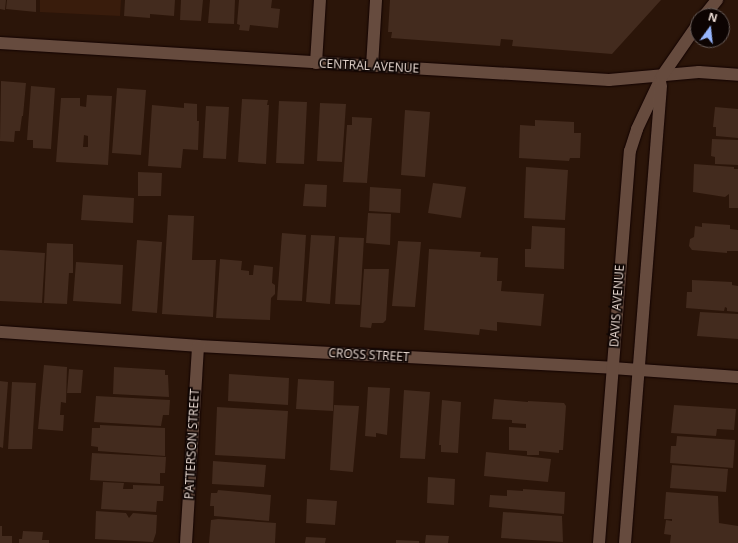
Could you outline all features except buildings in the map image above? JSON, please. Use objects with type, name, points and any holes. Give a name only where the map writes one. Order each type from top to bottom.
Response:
[{"type":"street","points":[[316,63],[320,0]]},
{"type":"street","points":[[372,66],[376,0]]},
{"type":"street","points":[[710,8],[717,0]]},
{"type":"street","name":"DAVIS AVENUE","points":[[599,543],[628,161],[633,140],[662,76],[690,36]]},
{"type":"street","name":"CENTRAL AVENUE","points":[[0,43],[609,80],[699,72],[738,75]]},
{"type":"street","points":[[625,543],[662,76]]},
{"type":"street","name":"CROSS STREET","points":[[0,332],[198,346],[612,368],[738,377]]},
{"type":"street","name":"PATTERSON STREET","points":[[186,543],[198,346]]},
{"type":"shaded area","points":[[40,0],[121,0],[120,16],[40,12]]}]
